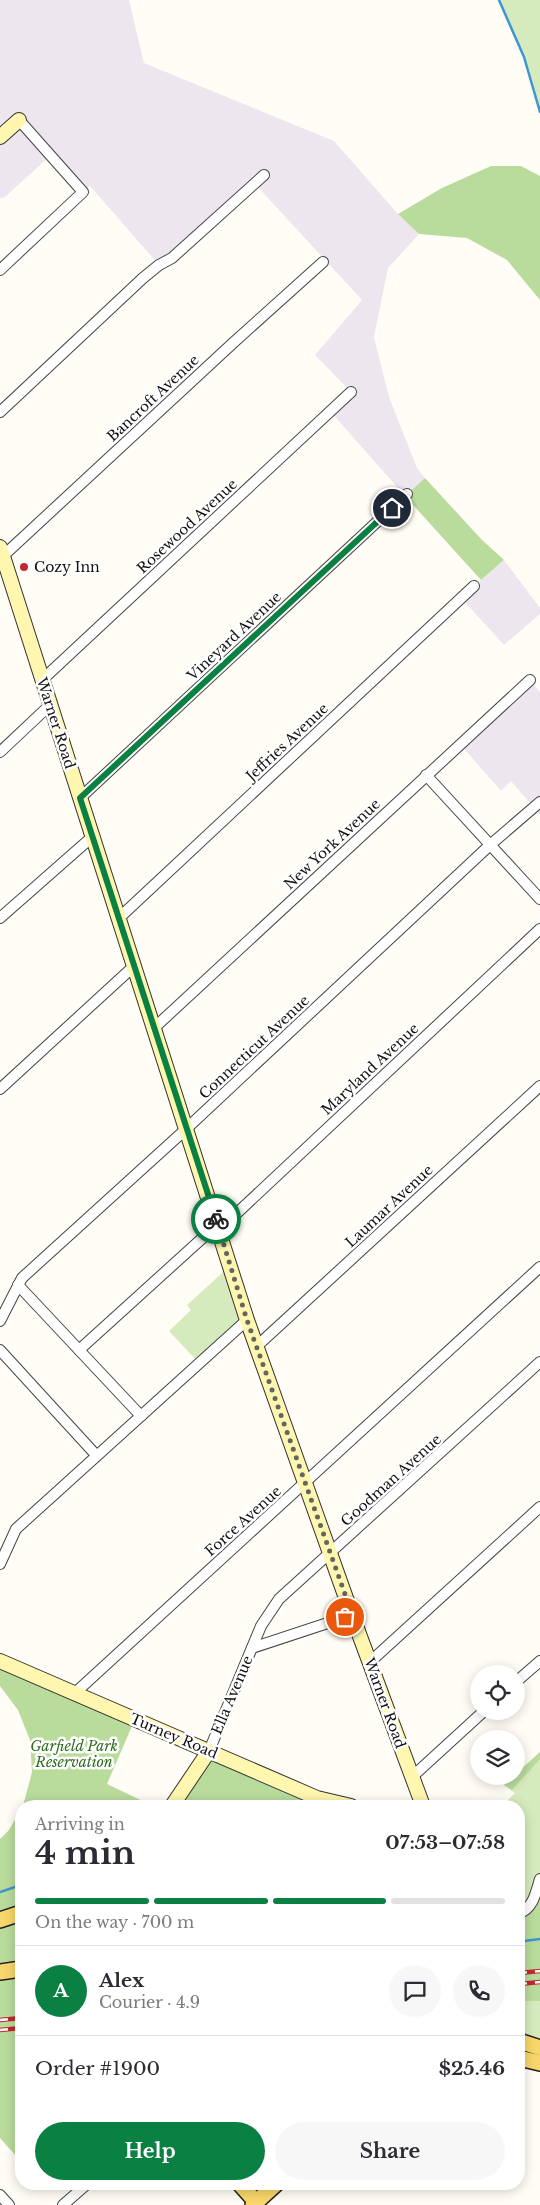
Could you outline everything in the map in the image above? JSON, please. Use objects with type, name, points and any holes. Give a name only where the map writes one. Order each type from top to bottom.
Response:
[{"type":"main road","points":[[0,138],[19,120]]},
{"type":"main road","name":"Warner Road","points":[[2,552],[4,576],[42,680],[133,967],[219,1227],[247,1320],[352,1615],[371,1661],[421,1800]]},
{"type":"main road","name":"Turney Road","points":[[0,1661],[325,1800]]},
{"type":"main road","name":"Ella Avenue","points":[[176,1800],[209,1751]]},
{"type":"main road","points":[[0,1920],[15,1915]]},
{"type":"main road","points":[[0,1972],[15,1970]]},
{"type":"main road","points":[[525,2043],[540,2048]]},
{"type":"main road","points":[[525,2052],[540,2056]]},
{"type":"main road","points":[[525,2059],[540,2063]]},
{"type":"main road","points":[[245,2190],[256,2204],[270,2190]]},
{"type":"street","points":[[0,270],[84,192],[19,120]]},
{"type":"street","points":[[0,412],[143,278],[158,265],[172,258],[264,175]]},
{"type":"street","name":"Bancroft Avenue","points":[[2,552],[323,262]]},
{"type":"street","name":"Rosewood Avenue","points":[[42,680],[351,392]]},
{"type":"street","name":"Vineyard Avenue","points":[[80,798],[408,494]]},
{"type":"street","name":"Jeffries Avenue","points":[[119,918],[474,586]]},
{"type":"street","name":"New York Avenue","points":[[154,1029],[530,680]]},
{"type":"street","points":[[0,752],[50,705]]},
{"type":"street","points":[[426,775],[540,899]]},
{"type":"street","name":"Connecticut Avenue","points":[[0,1321],[22,1278],[186,1130],[490,845],[540,802]]},
{"type":"street","points":[[0,918],[92,837]]},
{"type":"street","name":"Maryland Avenue","points":[[79,1350],[219,1227],[540,929]]},
{"type":"street","points":[[0,1089],[133,967]]},
{"type":"street","name":"Laumar Avenue","points":[[257,1346],[540,1086]]},
{"type":"street","name":"Force Avenue","points":[[75,1693],[540,1267]]},
{"type":"street","points":[[18,1285],[140,1416]]},
{"type":"street","points":[[0,1564],[16,1528],[247,1320]]},
{"type":"street","points":[[0,1350],[96,1455]]},
{"type":"street","name":"Goodman Avenue","points":[[252,1648],[261,1626],[279,1599],[540,1362]]},
{"type":"street","points":[[371,1661],[540,1507]]},
{"type":"street","name":"Ella Avenue","points":[[209,1751],[252,1648],[352,1615]]},
{"type":"street","points":[[525,1674],[540,1661]]},
{"type":"street","points":[[412,1777],[474,1720]]},
{"type":"street","points":[[525,1912],[532,1903],[540,1879]]},
{"type":"street","points":[[63,2205],[80,2190]]},
{"type":"street","points":[[0,2195],[9,2205]]},
{"type":"shaded area","points":[[0,0],[129,0],[144,63],[334,141],[398,214],[419,234],[388,268],[374,337],[389,397],[417,468],[425,478],[405,496],[330,411],[351,392],[315,355],[362,300],[255,184],[159,265],[90,186],[83,192],[50,156],[5,197],[0,198]]},
{"type":"shaded area","points":[[504,560],[540,608],[540,614],[504,645],[461,598]]},
{"type":"shaded area","points":[[530,680],[540,692],[540,815],[511,781],[501,791],[460,744]]},
{"type":"green space","points":[[499,0],[540,0],[540,112],[524,57]]},
{"type":"green space","points":[[491,166],[521,166],[540,176],[540,300],[507,260],[467,238],[419,234],[398,214],[442,188]]},
{"type":"green space","points":[[425,478],[482,540],[504,560],[481,580],[405,496]]},
{"type":"green space","points":[[231,1265],[247,1320],[199,1363],[169,1331],[191,1310],[187,1305]]},
{"type":"green space","name":"Garfield Park Reservation","points":[[0,1661],[135,1719],[107,1784],[140,1800],[25,1800],[32,1772],[30,1740],[18,1710],[0,1686]]},
{"type":"green space","points":[[209,1751],[335,1800],[176,1800]]},
{"type":"green space","points":[[540,1752],[540,1879],[532,1903],[525,1908],[525,1800],[508,1800],[515,1793],[504,1785],[525,1785],[525,1766]]},
{"type":"green space","points":[[540,1752],[540,1759],[525,1776],[525,1766]]},
{"type":"green space","points":[[504,1785],[517,1785],[512,1790]]},
{"type":"green space","points":[[15,1820],[15,2155],[0,2138],[0,1839],[9,1830]]},
{"type":"green space","points":[[540,1879],[540,2001],[525,2001],[525,1912]]},
{"type":"green space","points":[[525,2001],[540,2001],[540,2048],[525,2043]]},
{"type":"waterway","points":[[499,0],[524,57],[540,112]]},
{"type":"waterway","points":[[0,1892],[15,1887]]},
{"type":"waterway","points":[[525,1941],[540,1939]]},
{"type":"railway","points":[[525,1972],[540,1971]]},
{"type":"railway","points":[[525,1983],[540,1982]]},
{"type":"railway","points":[[0,2020],[15,2019]]},
{"type":"railway","points":[[0,2030],[15,2029]]},
{"type":"way so far","points":[[216,1219],[247,1320],[350,1608],[352,1615],[345,1617]]},
{"type":"place","name":"Cozy Inn","points":[[24,567]]},
{"type":"route","points":[[216,1219],[133,967],[80,798],[392,508]]}]
